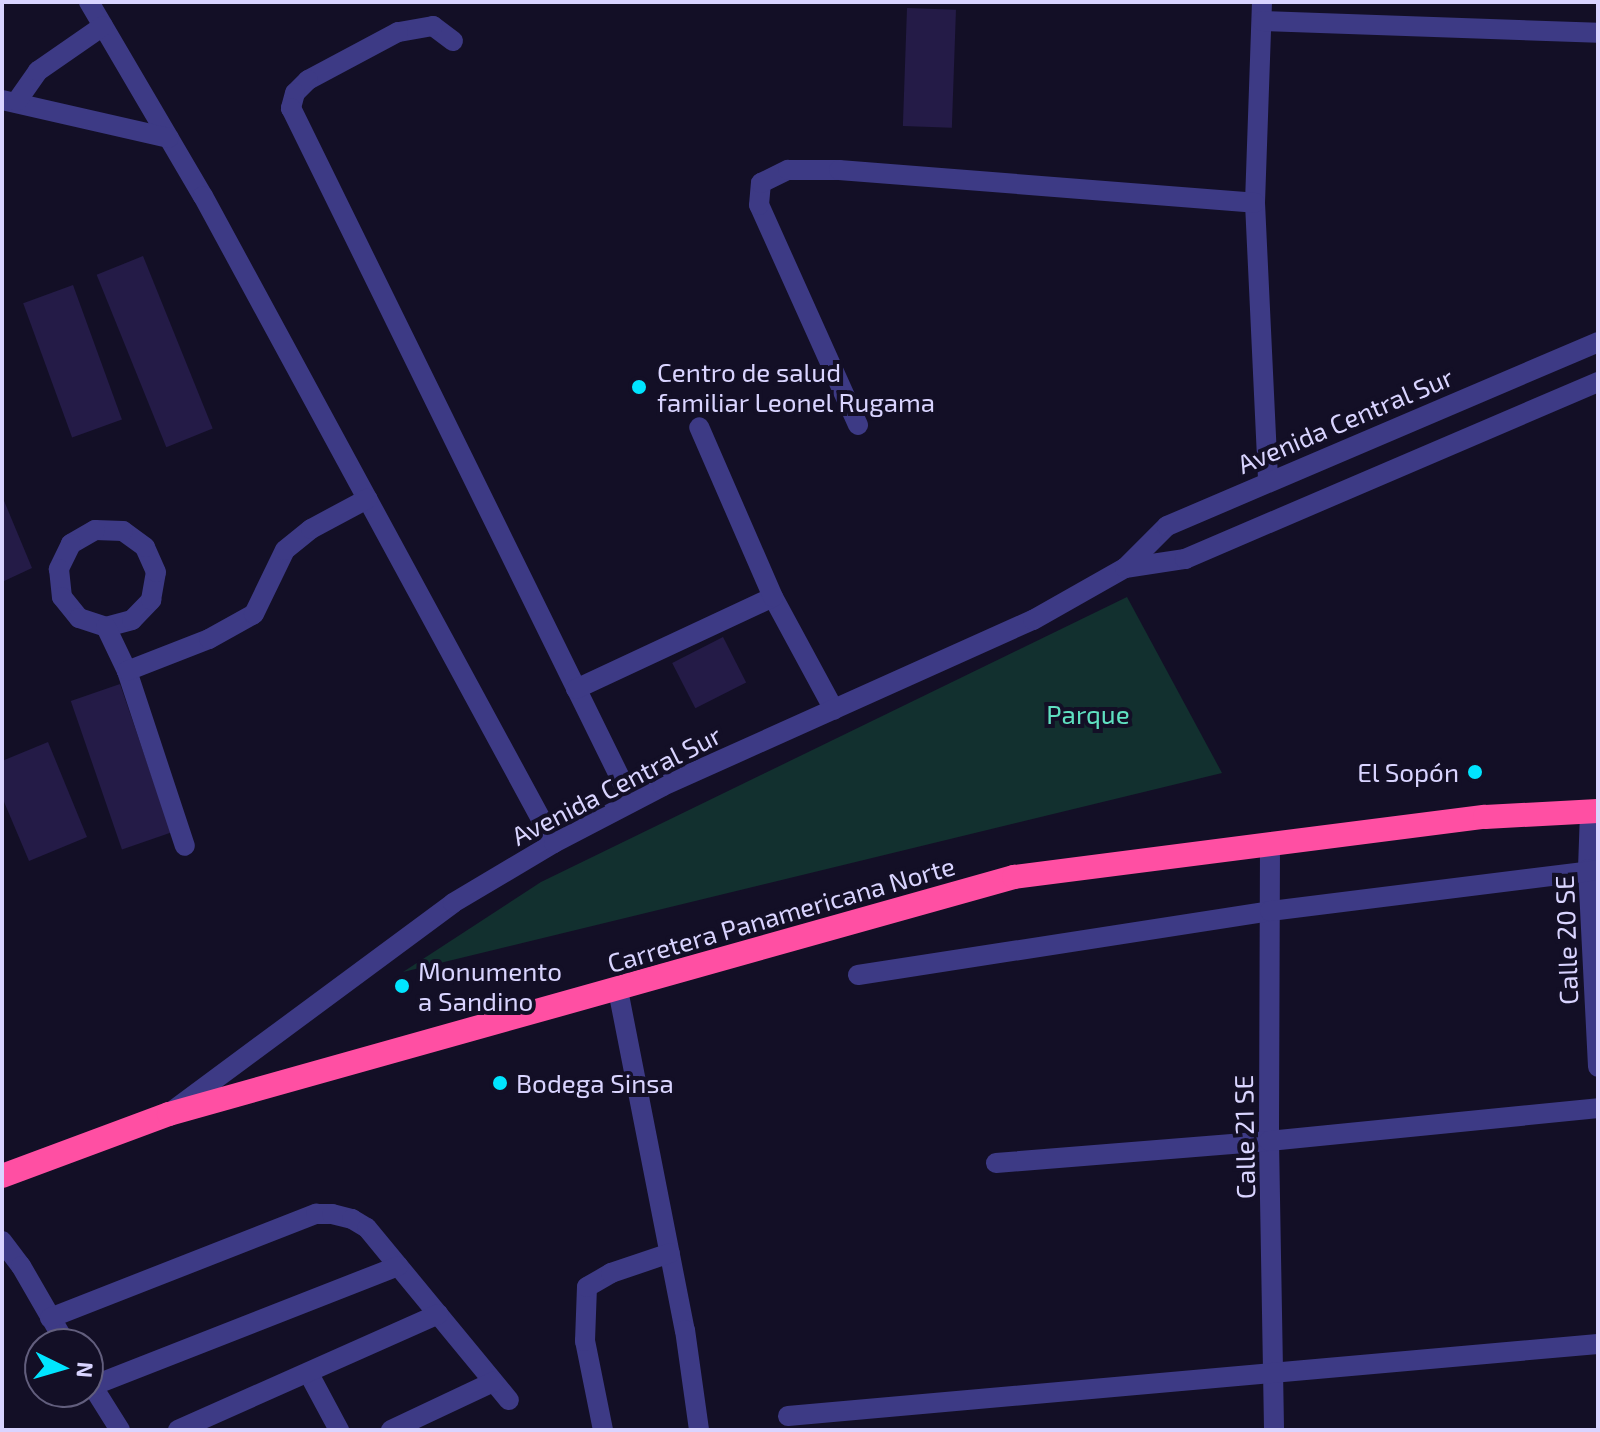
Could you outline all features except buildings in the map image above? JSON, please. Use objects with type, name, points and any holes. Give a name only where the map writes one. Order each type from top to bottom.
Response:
[{"type":"highway","name":"Carretera Panamericana Norte","points":[[2,1176],[169,1114],[1014,877],[1485,817],[1594,812]]},
{"type":"street","points":[[89,2],[169,138],[554,843]]},
{"type":"street","points":[[1268,480],[1255,203],[1262,12],[1598,33]]},
{"type":"street","points":[[9,100],[38,71],[103,26]]},
{"type":"street","points":[[453,41],[433,26],[398,32],[308,80],[295,93],[291,108],[632,802]]},
{"type":"street","points":[[9,100],[169,138]]},
{"type":"street","points":[[858,425],[759,205],[761,183],[788,170],[839,170],[1255,203]]},
{"type":"street","name":"Avenida Central Sur","points":[[169,1114],[453,903],[554,843],[632,802],[1033,620],[1125,568],[1167,526],[1268,480],[1598,342]]},
{"type":"street","name":"Avenida Central Sur","points":[[1125,568],[1185,559],[1598,382]]},
{"type":"street","points":[[699,427],[773,597],[834,710]]},
{"type":"street","points":[[127,671],[209,639],[254,614],[285,550],[311,529],[367,499]]},
{"type":"street","points":[[106,627],[132,620],[151,600],[156,572],[145,547],[123,531],[95,530],[71,544],[59,569],[62,597],[79,618],[106,627],[127,671],[185,846]]},
{"type":"street","points":[[576,689],[773,597]]},
{"type":"street","name":"Calle 20 SE","points":[[1594,812],[1598,1067]]},
{"type":"street","name":"Calle 21 SE","points":[[1270,844],[1269,1141],[1274,1430]]},
{"type":"street","points":[[858,975],[1270,911],[1593,869]]},
{"type":"street","points":[[618,990],[670,1253],[699,1430]]},
{"type":"street","points":[[996,1163],[1269,1141],[1598,1108]]},
{"type":"street","points":[[50,1318],[316,1214],[352,1219],[367,1228],[509,1400]]},
{"type":"street","points":[[2,1241],[21,1266],[56,1328]]},
{"type":"street","points":[[603,1430],[585,1341],[583,1314],[587,1287],[611,1273],[670,1253]]},
{"type":"street","points":[[104,1377],[398,1266]]},
{"type":"street","points":[[178,1430],[438,1314]]},
{"type":"street","points":[[788,1416],[1598,1344]]},
{"type":"street","points":[[309,1374],[339,1430]]},
{"type":"street","points":[[391,1430],[493,1382]]},
{"type":"street","points":[[104,1404],[120,1430]]},
{"type":"green space","name":"Parque","points":[[1127,597],[1222,773],[403,972],[541,882]]},
{"type":"place","name":"Centro de salud familiar Leonel Rugama","points":[[639,387]]},
{"type":"place","name":"El Sopón","points":[[1475,772]]},
{"type":"place","name":"Monumento a Sandino","points":[[402,986]]},
{"type":"place","name":"Bodega Sinsa","points":[[500,1083]]}]
